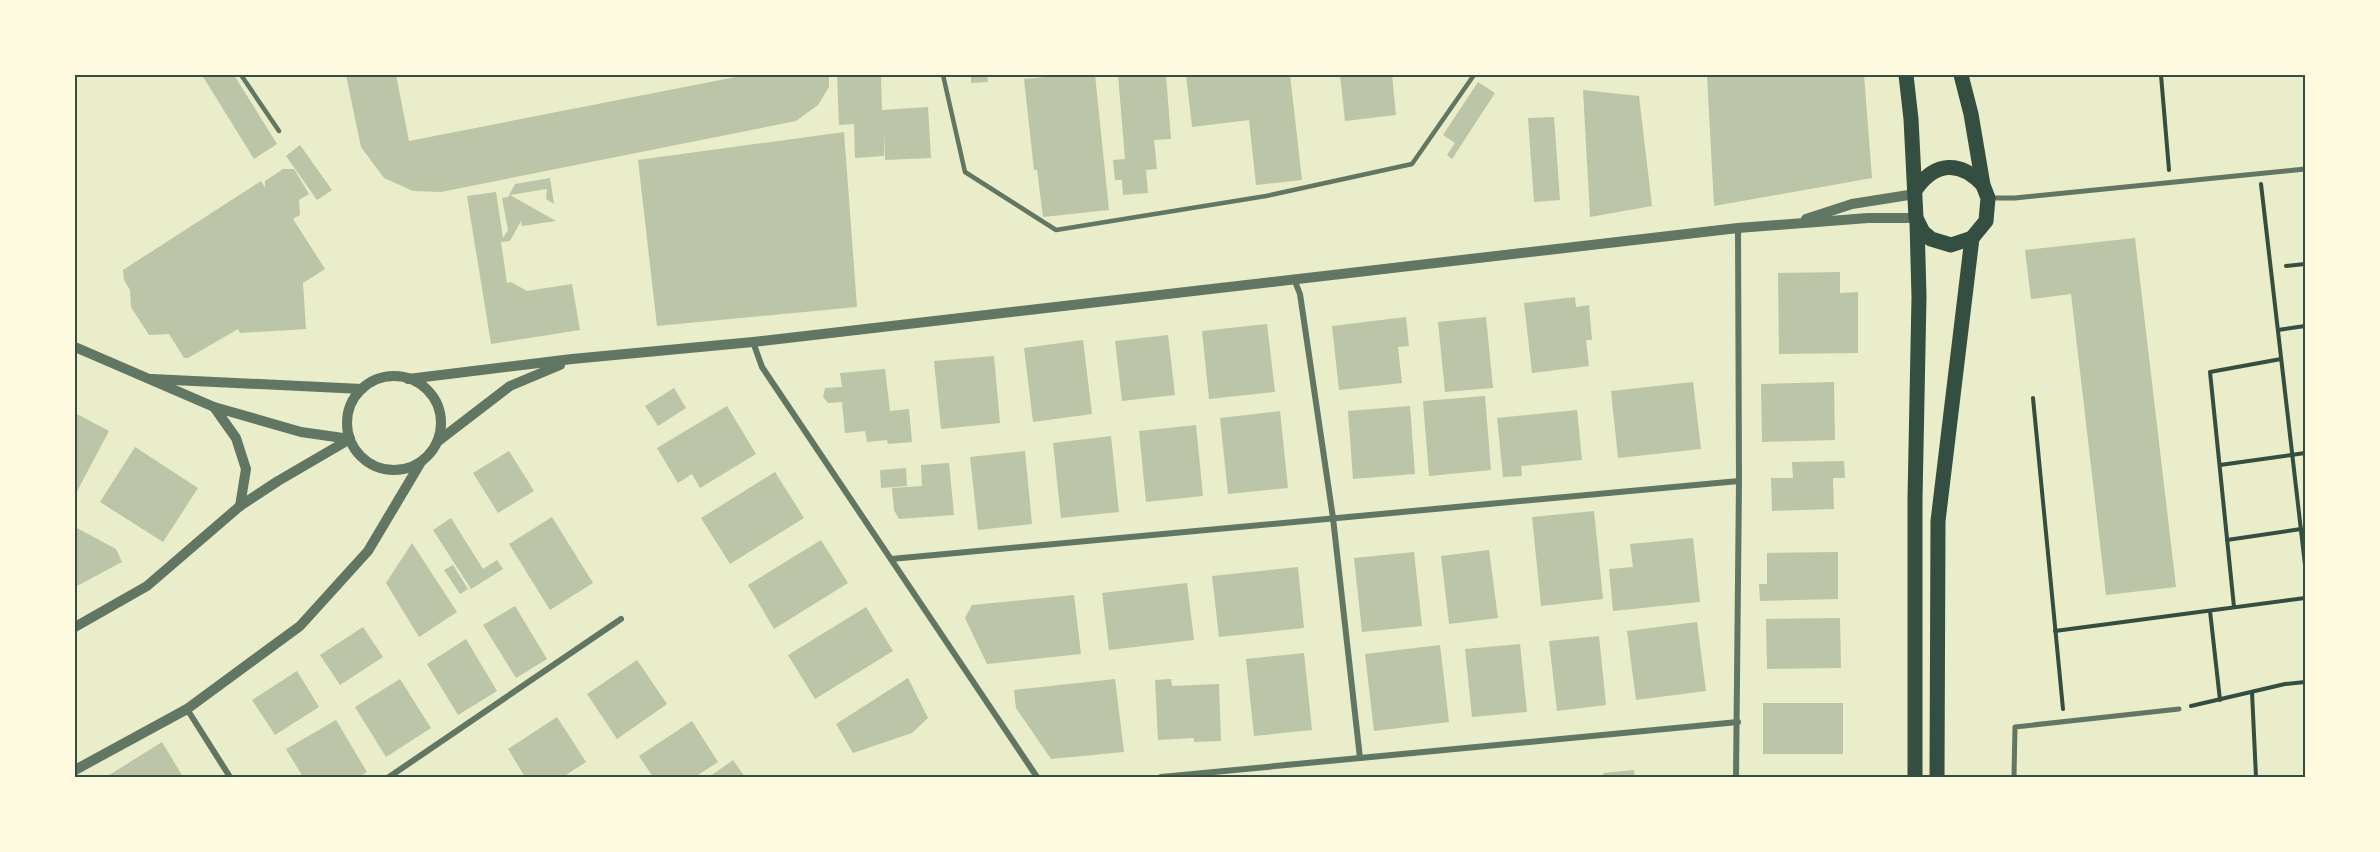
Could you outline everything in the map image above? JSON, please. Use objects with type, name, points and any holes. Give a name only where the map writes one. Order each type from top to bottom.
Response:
[{"type":"main road","points":[[1906,75],[1915,191],[1919,297],[1915,777]]},
{"type":"main road","points":[[1937,777],[1938,521],[1972,238],[1986,220],[1985,191],[1971,114],[1961,75]]},
{"type":"main road","points":[[1915,191],[1923,178],[1935,170],[1948,167],[1961,168],[1973,175],[1985,191]]},
{"type":"main road","points":[[1916,220],[1923,232],[1931,239],[1941,243],[1951,245],[1972,238]]},
{"type":"street","points":[[1985,191],[2015,198],[2305,169]]},
{"type":"street","points":[[1791,224],[1852,204],[1915,191]]},
{"type":"street","points":[[408,379],[572,359],[753,342],[1738,228],[1868,218],[1916,220]]},
{"type":"street","points":[[1736,777],[1739,481],[1738,228]]},
{"type":"street","points":[[1294,278],[1300,294],[1333,518],[1360,758]]},
{"type":"street","points":[[753,342],[762,367],[1037,777]]},
{"type":"street","points":[[75,347],[214,407],[301,432],[350,439]]},
{"type":"street","points":[[75,770],[187,709],[300,626],[368,551],[421,462],[437,443],[510,386],[572,359]]},
{"type":"street","points":[[421,462],[408,468],[394,470],[380,468],[366,461],[356,451],[350,439],[347,422],[350,407],[362,390],[370,382],[385,377],[401,376],[427,389],[435,400],[440,414],[441,429],[437,443]]},
{"type":"street","points":[[144,378],[362,390]]},
{"type":"street","points":[[214,407],[236,438],[246,469],[240,506]]},
{"type":"street","points":[[75,627],[147,586],[240,506],[350,439]]},
{"type":"street","points":[[891,559],[1739,481]]},
{"type":"street","points":[[389,777],[621,619]]},
{"type":"street","points":[[187,709],[230,777]]},
{"type":"street","points":[[2014,777],[2015,727],[2179,710]]},
{"type":"street","points":[[1161,777],[1738,722]]},
{"type":"lane","points":[[241,75],[279,131]]},
{"type":"lane","points":[[943,75],[964,172],[1056,230],[1266,196],[1412,164],[1474,75]]},
{"type":"path","points":[[2161,75],[2170,182]]},
{"type":"path","points":[[2260,173],[2305,565]]},
{"type":"path","points":[[2286,266],[2305,264]]},
{"type":"path","points":[[2278,330],[2305,326]]},
{"type":"path","points":[[2234,608],[2210,372],[2281,359]]},
{"type":"path","points":[[2033,398],[2064,722]]},
{"type":"path","points":[[2219,465],[2305,453]]},
{"type":"path","points":[[2227,540],[2301,529]]},
{"type":"path","points":[[2055,631],[2305,598]]},
{"type":"path","points":[[2210,611],[2220,700]]},
{"type":"path","points":[[2179,710],[2285,684],[2305,682]]},
{"type":"path","points":[[2252,692],[2256,777]]},
{"type":"building","points":[[202,75],[234,75],[277,144],[254,159]]},
{"type":"building","points":[[346,75],[396,75],[409,141],[746,75],[829,75],[829,87],[818,105],[796,121],[441,192],[413,191],[384,178],[361,147]]},
{"type":"building","points":[[837,75],[881,75],[882,110],[928,107],[931,158],[885,160],[884,133],[884,156],[855,158],[854,124],[839,125]]},
{"type":"building","points":[[971,75],[987,75],[988,82],[971,83]]},
{"type":"building","points":[[1095,75],[1109,210],[1043,217],[1037,170],[1034,170],[1024,79]]},
{"type":"building","points":[[1118,75],[1166,75],[1171,139],[1154,140],[1157,169],[1146,170],[1148,193],[1123,195],[1122,180],[1115,180],[1113,160],[1125,159]]},
{"type":"building","points":[[1186,75],[1290,75],[1302,180],[1256,185],[1249,120],[1192,127]]},
{"type":"building","points":[[1340,75],[1392,75],[1396,115],[1345,121]]},
{"type":"building","points":[[1707,75],[1864,75],[1872,178],[1714,206]]},
{"type":"building","points":[[1478,82],[1495,93],[1452,159],[1447,155],[1455,143],[1443,135]]},
{"type":"building","points":[[1583,90],[1639,96],[1652,206],[1590,217]]},
{"type":"building","points":[[1554,117],[1560,200],[1534,202],[1528,118]]},
{"type":"building","points":[[844,132],[857,307],[657,326],[638,160]]},
{"type":"building","points":[[300,145],[332,190],[317,200],[286,156]]},
{"type":"building","points":[[283,169],[294,169],[309,194],[299,200],[300,215],[293,219],[325,269],[303,283],[306,329],[240,333],[238,329],[188,358],[184,358],[169,334],[149,335],[131,307],[130,290],[124,280],[123,270],[261,181],[265,188],[265,181]]},
{"type":"building","points":[[550,178],[554,204],[546,199],[547,189],[510,195],[556,221],[522,226],[521,221],[510,241],[501,242],[507,283],[511,282],[527,291],[572,284],[580,330],[491,344],[467,196],[496,192],[503,238],[508,230],[502,198],[508,197],[515,184]]},
{"type":"building","points":[[2135,238],[2176,587],[2106,595],[2071,294],[2031,299],[2025,250]]},
{"type":"building","points":[[1840,272],[1840,293],[1858,292],[1858,353],[1779,354],[1778,273]]},
{"type":"building","points":[[1575,297],[1576,307],[1589,305],[1592,340],[1586,340],[1589,366],[1532,373],[1524,303]]},
{"type":"building","points":[[1406,317],[1409,346],[1398,347],[1402,383],[1339,390],[1332,326]]},
{"type":"building","points":[[1486,317],[1493,388],[1445,392],[1438,322]]},
{"type":"building","points":[[1267,324],[1275,392],[1209,399],[1202,331]]},
{"type":"building","points":[[1168,335],[1175,395],[1122,401],[1115,341]]},
{"type":"building","points":[[1083,340],[1092,414],[1033,422],[1024,348]]},
{"type":"building","points":[[994,356],[1000,423],[941,429],[934,361]]},
{"type":"building","points":[[885,369],[890,411],[909,409],[912,442],[888,444],[887,440],[867,442],[865,431],[845,433],[842,402],[828,403],[823,397],[825,388],[842,387],[840,373]]},
{"type":"building","points":[[1693,382],[1701,449],[1618,458],[1611,391]]},
{"type":"building","points":[[1834,382],[1835,440],[1762,442],[1761,384]]},
{"type":"building","points":[[674,388],[686,408],[658,426],[645,406]]},
{"type":"building","points":[[1485,396],[1491,470],[1429,476],[1423,401]]},
{"type":"building","points":[[727,406],[756,454],[700,488],[692,474],[678,483],[657,448]]},
{"type":"building","points":[[1410,406],[1415,474],[1353,479],[1348,411]]},
{"type":"building","points":[[1577,410],[1582,460],[1521,466],[1522,476],[1503,477],[1497,418]]},
{"type":"building","points":[[1280,411],[1288,488],[1228,494],[1220,418]]},
{"type":"building","points":[[75,413],[109,431],[75,495]]},
{"type":"building","points":[[1196,425],[1203,496],[1146,502],[1139,431]]},
{"type":"building","points":[[1111,436],[1119,512],[1061,518],[1053,443]]},
{"type":"building","points":[[135,447],[198,488],[163,542],[100,502]]},
{"type":"building","points":[[509,451],[534,491],[498,513],[473,473]]},
{"type":"building","points":[[1025,451],[1032,524],[978,530],[970,457]]},
{"type":"building","points":[[1844,461],[1845,478],[1833,478],[1834,509],[1772,511],[1771,478],[1793,478],[1792,462]]},
{"type":"building","points":[[949,463],[954,515],[899,519],[894,510],[892,488],[922,486],[921,465]]},
{"type":"building","points":[[906,468],[907,486],[881,488],[880,470]]},
{"type":"building","points":[[775,472],[804,518],[730,564],[701,518]]},
{"type":"building","points":[[1594,511],[1603,599],[1541,606],[1532,517]]},
{"type":"building","points":[[552,517],[593,583],[550,610],[509,544]]},
{"type":"building","points":[[451,518],[483,569],[497,560],[503,569],[471,589],[433,530]]},
{"type":"building","points":[[75,527],[116,549],[122,562],[75,587]]},
{"type":"building","points":[[1693,538],[1700,602],[1613,611],[1609,569],[1633,567],[1630,544]]},
{"type":"building","points":[[821,540],[848,583],[774,629],[748,585]]},
{"type":"building","points":[[412,543],[457,612],[419,637],[386,583]]},
{"type":"building","points":[[1489,550],[1498,618],[1449,624],[1441,556]]},
{"type":"building","points":[[1414,552],[1422,626],[1362,632],[1354,558]]},
{"type":"building","points":[[1838,552],[1838,599],[1760,601],[1759,584],[1767,584],[1767,553]]},
{"type":"building","points":[[453,565],[468,589],[460,594],[444,570]]},
{"type":"building","points":[[1298,567],[1304,628],[1219,637],[1212,576]]},
{"type":"building","points":[[1187,583],[1194,640],[1109,650],[1102,593]]},
{"type":"building","points":[[1074,595],[1081,654],[987,664],[965,618],[972,605]]},
{"type":"building","points":[[515,606],[547,659],[516,678],[483,625]]},
{"type":"building","points":[[866,607],[893,651],[815,699],[788,655]]},
{"type":"building","points":[[1840,618],[1841,668],[1767,669],[1766,619]]},
{"type":"building","points":[[1697,622],[1706,691],[1636,700],[1627,631]]},
{"type":"building","points":[[363,627],[383,657],[340,685],[320,655]]},
{"type":"building","points":[[1599,636],[1606,705],[1557,711],[1549,641]]},
{"type":"building","points":[[466,639],[497,691],[458,715],[427,664]]},
{"type":"building","points":[[1520,644],[1527,712],[1472,717],[1465,649]]},
{"type":"building","points":[[1440,645],[1449,722],[1374,731],[1365,654]]},
{"type":"building","points":[[1304,653],[1312,730],[1254,736],[1246,659]]},
{"type":"building","points":[[637,660],[667,704],[617,739],[587,694]]},
{"type":"building","points":[[297,671],[319,707],[275,735],[252,700]]},
{"type":"building","points":[[908,678],[928,718],[912,733],[853,753],[836,724]]},
{"type":"building","points":[[400,679],[431,728],[386,757],[355,707]]},
{"type":"building","points":[[1115,679],[1124,752],[1051,759],[1016,708],[1014,690]]},
{"type":"building","points":[[1171,679],[1172,686],[1219,684],[1221,741],[1194,742],[1194,738],[1158,740],[1155,680]]},
{"type":"building","points":[[1763,703],[1843,703],[1843,754],[1763,754]]},
{"type":"building","points":[[557,717],[586,762],[563,777],[525,777],[508,749]]},
{"type":"building","points":[[336,720],[367,772],[359,777],[303,777],[286,749]]},
{"type":"building","points":[[692,721],[718,762],[695,777],[653,777],[639,756]]},
{"type":"building","points":[[162,742],[183,777],[106,777]]},
{"type":"building","points":[[733,760],[745,777],[713,777],[712,775]]},
{"type":"building","points":[[1634,770],[1635,777],[1604,777],[1603,773]]}]
